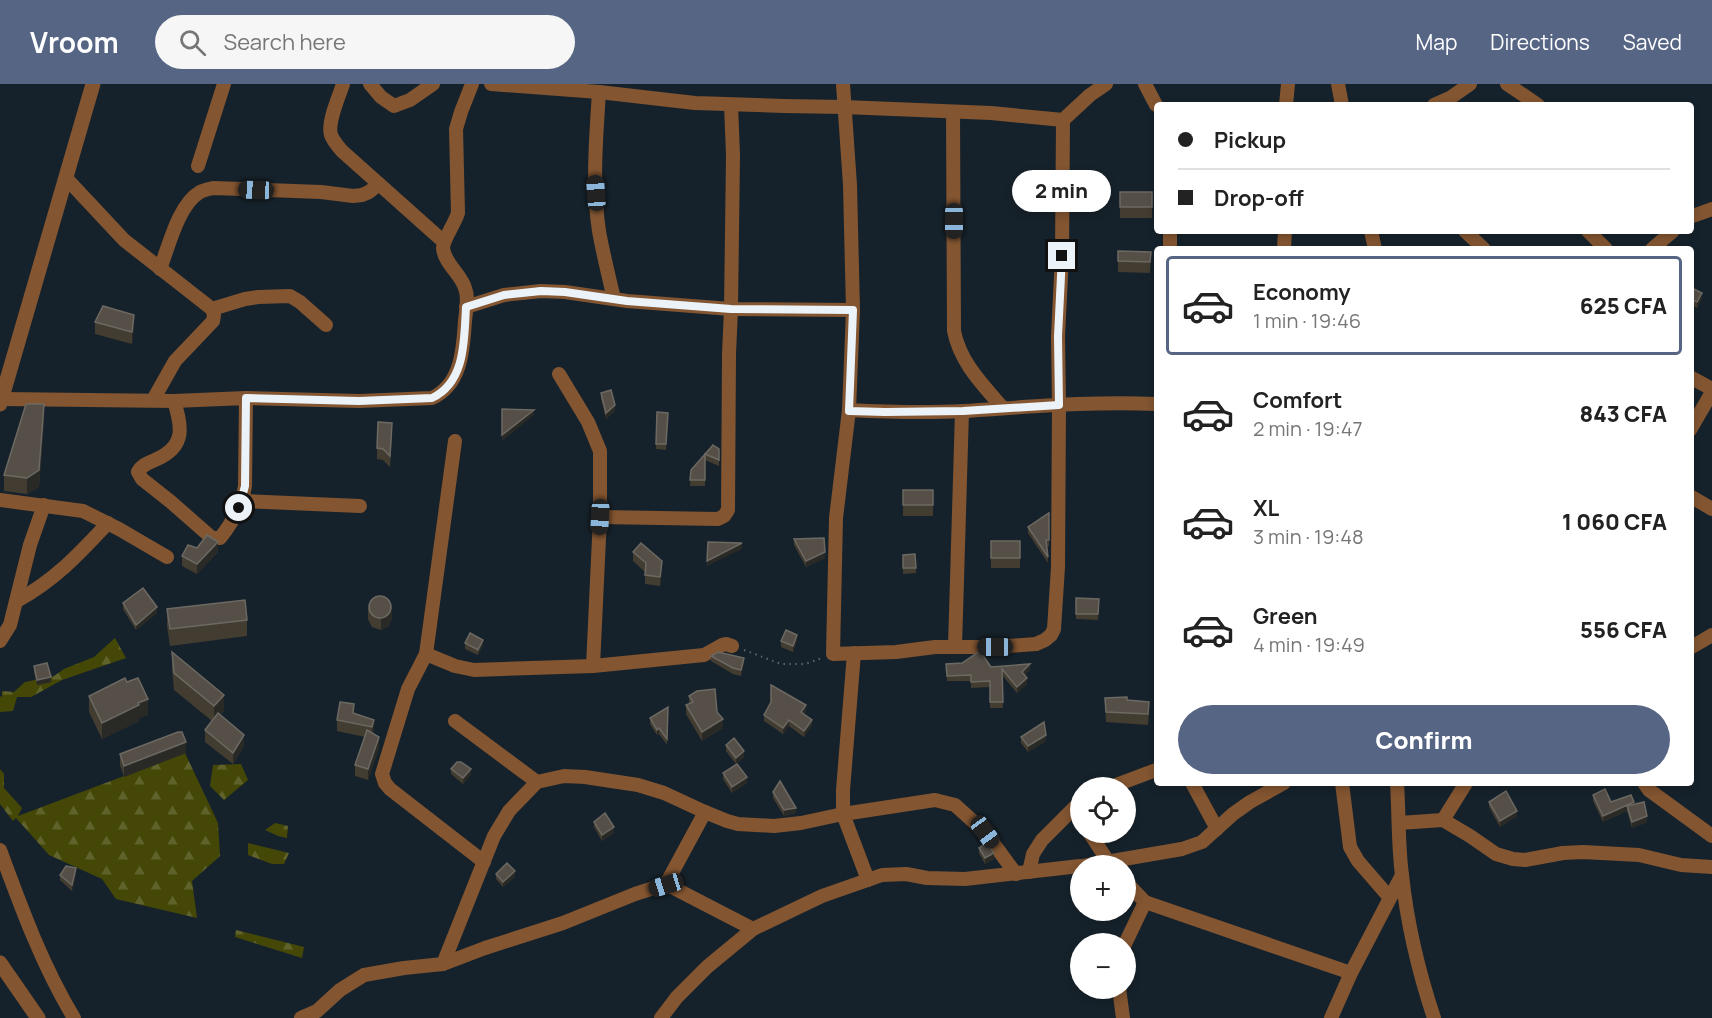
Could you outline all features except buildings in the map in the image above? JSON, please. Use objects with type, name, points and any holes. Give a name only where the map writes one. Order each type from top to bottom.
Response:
[{"type":"street","points":[[93,84],[1,402],[174,401],[246,398],[359,401],[432,398],[439,395],[450,385],[459,365],[463,345],[467,296],[465,287],[443,250],[444,242],[455,224],[458,213],[456,129],[472,84]]},
{"type":"street","points":[[198,166],[224,84]]},
{"type":"street","points":[[343,84],[330,124],[334,141],[444,242]]},
{"type":"street","points":[[370,84],[381,97],[394,106],[410,100],[433,84]]},
{"type":"street","points":[[491,84],[731,105],[1001,114],[1063,120]]},
{"type":"street","points":[[843,84],[850,185],[853,310],[849,411],[836,518],[833,654],[896,652],[934,647],[1036,644],[1052,634],[1058,567],[1058,336],[1062,256],[1063,120],[1090,95],[1106,84]]},
{"type":"street","points":[[1145,84],[1154,102]]},
{"type":"street","points":[[1286,102],[1288,84]]},
{"type":"street","points":[[1338,84],[1341,102]]},
{"type":"street","points":[[1454,102],[1470,84]]},
{"type":"street","points":[[1507,84],[1534,102]]},
{"type":"street","points":[[599,92],[594,173],[599,233],[614,299]]},
{"type":"street","points":[[600,517],[718,519],[728,510],[733,155],[731,105]]},
{"type":"street","points":[[953,112],[954,331],[963,358],[1002,407]]},
{"type":"street","points":[[66,178],[124,240],[212,309],[213,321],[175,361],[153,400]]},
{"type":"street","points":[[160,269],[181,212],[187,203],[202,191],[213,188],[321,192],[353,196],[369,192],[379,184]]},
{"type":"street","points":[[1694,214],[1712,209]]},
{"type":"street","points":[[1694,216],[1712,219]]},
{"type":"street","points":[[1468,234],[1481,246]]},
{"type":"street","points":[[1591,234],[1603,246]]},
{"type":"street","points":[[1656,246],[1670,234]]},
{"type":"street","points":[[466,307],[504,295],[525,292],[565,292],[614,299],[731,309],[853,310]]},
{"type":"street","points":[[212,309],[245,299],[290,296],[326,325]]},
{"type":"street","points":[[560,375],[588,422],[600,451],[600,517],[593,666]]},
{"type":"street","points":[[1694,380],[1712,391],[1694,423]]},
{"type":"street","points":[[174,401],[181,426],[178,440],[165,455],[142,466],[138,470],[139,476],[212,538],[220,538],[234,520],[245,486],[246,398]]},
{"type":"street","points":[[849,411],[963,411],[1117,402],[1154,404]]},
{"type":"street","points":[[955,647],[963,411]]},
{"type":"street","points":[[455,441],[426,654],[408,689],[382,774],[390,789],[484,862]]},
{"type":"street","points":[[1694,498],[1712,509]]},
{"type":"street","points":[[0,500],[83,510],[167,557]]},
{"type":"street","points":[[242,501],[360,506]]},
{"type":"street","points":[[0,641],[10,625],[30,545],[44,505]]},
{"type":"street","points":[[17,601],[40,588],[68,566],[108,523]]},
{"type":"street","points":[[1694,646],[1712,635]]},
{"type":"street","points":[[426,654],[455,666],[474,670],[593,666],[704,655],[722,645],[732,646]]},
{"type":"street","points":[[854,653],[843,814],[868,880]]},
{"type":"street","points":[[455,721],[537,782]]},
{"type":"street","points":[[1136,778],[1154,771]]},
{"type":"street","points":[[443,964],[494,836],[509,811],[537,782],[564,776],[638,785],[664,793],[727,821],[774,826],[935,800],[954,805],[985,832],[1022,873]]},
{"type":"street","points":[[1194,786],[1217,829]]},
{"type":"street","points":[[1136,858],[1182,849],[1202,842],[1233,814],[1275,786]]},
{"type":"street","points":[[1342,786],[1350,847],[1358,861],[1390,898]]},
{"type":"street","points":[[1397,786],[1402,875],[1412,935],[1434,1018]]},
{"type":"street","points":[[1443,820],[1464,786]]},
{"type":"street","points":[[1646,786],[1712,836]]},
{"type":"street","points":[[666,885],[705,812]]},
{"type":"street","points":[[1022,873],[1042,840],[1070,816]]},
{"type":"street","points":[[1399,823],[1443,820],[1496,854],[1513,859],[1525,860],[1563,853],[1593,852],[1639,855],[1681,865],[1712,867]]},
{"type":"street","points":[[0,850],[37,945],[59,993],[74,1018]]},
{"type":"street","points":[[661,1018],[677,997],[707,967],[753,929],[822,896],[882,875],[906,874],[927,878],[965,879],[1070,867]]},
{"type":"street","points":[[1331,1018],[1351,973],[1402,875]]},
{"type":"street","points":[[301,1018],[317,1011],[340,990],[364,975],[443,964],[563,923],[635,894],[666,885],[753,929]]},
{"type":"street","points":[[1136,893],[1145,902],[1351,973]]},
{"type":"street","points":[[1130,933],[1145,902]]},
{"type":"street","points":[[0,963],[38,1018]]},
{"type":"street","points":[[1120,999],[1123,1018]]},
{"type":"path","points":[[732,646],[781,664],[805,664],[833,654]]},
{"type":"green space","points":[[115,638],[126,658],[62,680],[31,697],[17,697],[13,711],[0,712],[2,691],[14,692],[25,682],[54,676],[64,669],[94,657]]},
{"type":"green space","points":[[185,753],[218,823],[220,856],[192,881],[197,918],[116,899],[102,879],[49,855],[16,818],[13,821],[0,804],[0,769],[4,774],[4,788],[22,808],[18,816]]},
{"type":"green space","points":[[241,764],[248,780],[224,800],[210,786],[213,765]]},
{"type":"green space","points":[[275,823],[288,826],[287,838],[265,830]]},
{"type":"green space","points":[[248,843],[289,853],[284,864],[272,864],[248,855]]},
{"type":"green space","points":[[236,930],[304,947],[302,958],[235,937]]},
{"type":"route","points":[[239,508],[245,486],[246,398],[323,401],[432,398],[446,390],[455,376],[463,345],[466,307],[504,295],[525,292],[565,292],[627,301],[731,309],[853,310],[849,411],[963,411],[1059,405],[1058,336],[1062,256]]}]
